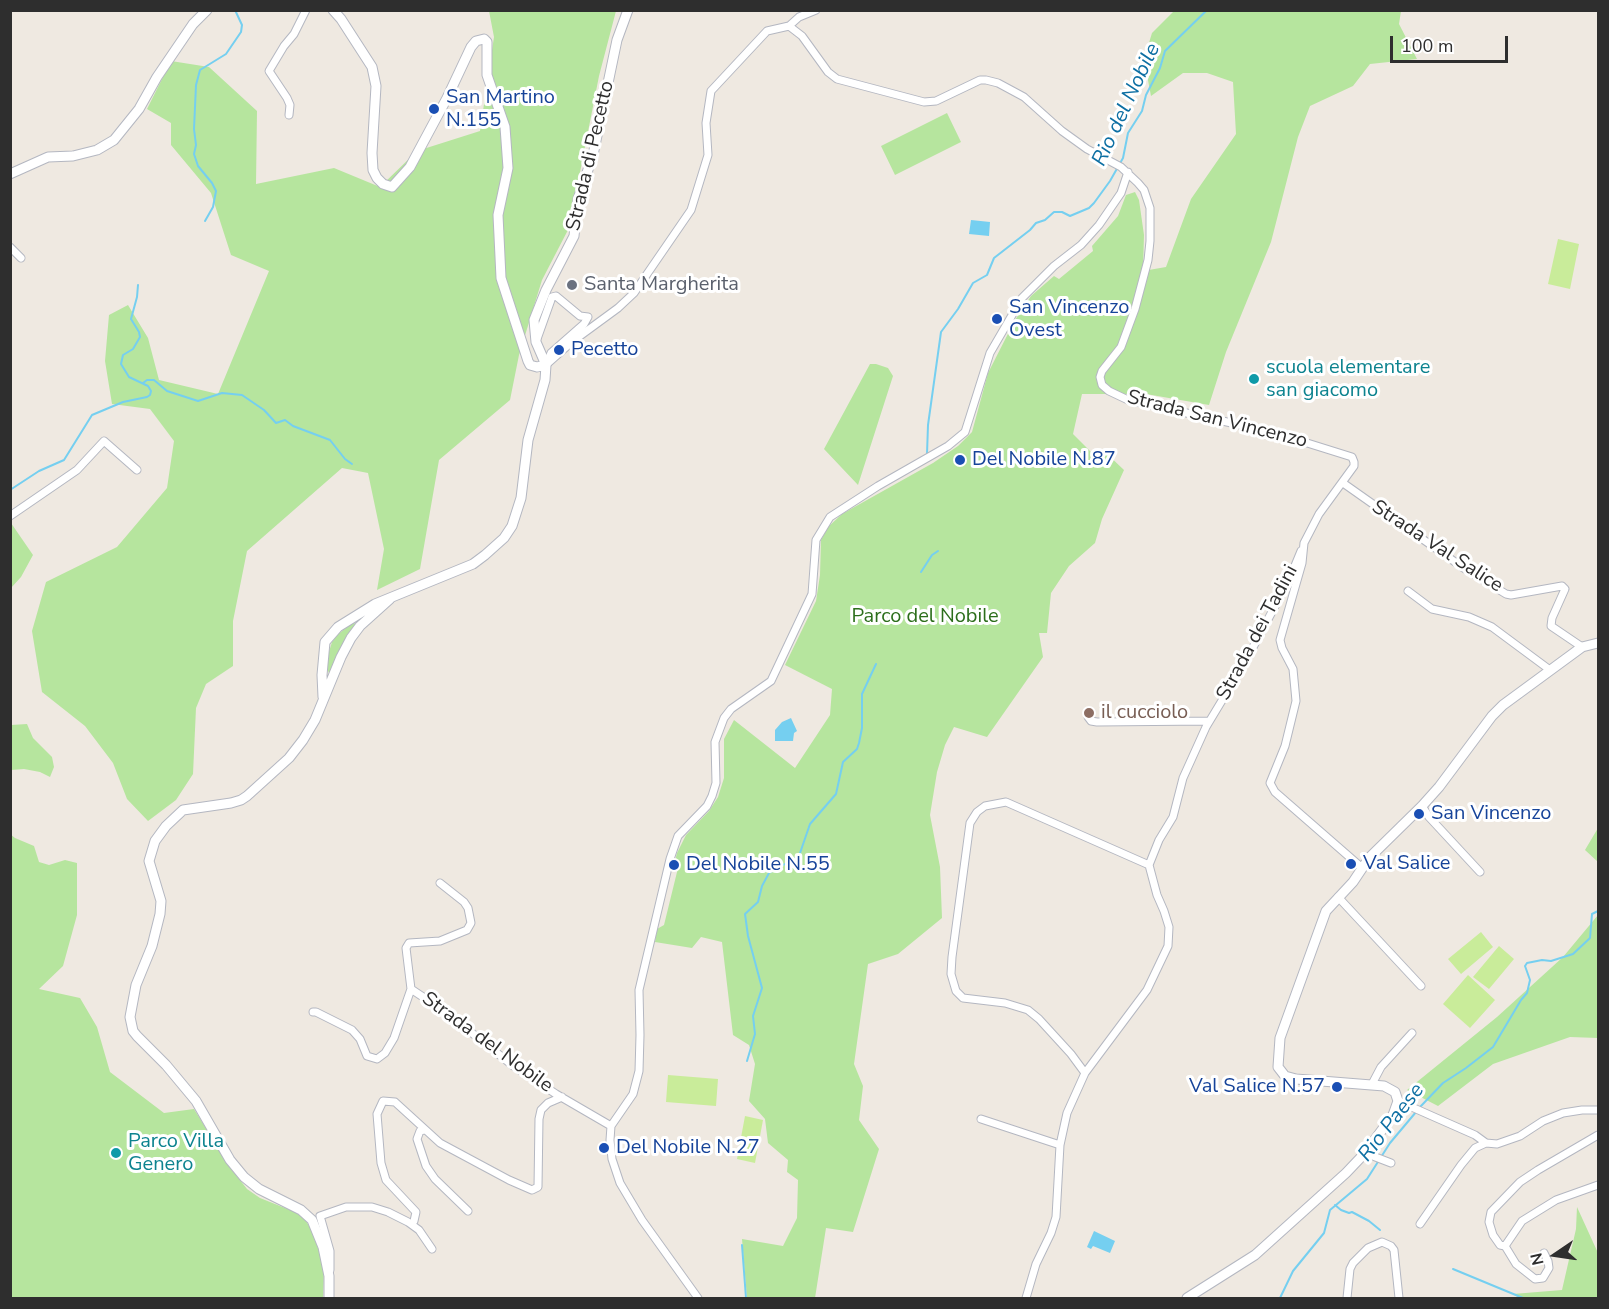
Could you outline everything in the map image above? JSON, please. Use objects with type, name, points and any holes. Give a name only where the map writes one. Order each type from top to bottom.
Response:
[{"type":"street","points":[[10,174],[48,157],[74,156],[97,150],[114,140],[139,109],[157,77],[193,24],[207,10]]},
{"type":"street","points":[[289,115],[290,105],[268,71],[294,34],[306,10]]},
{"type":"street","points":[[333,10],[372,68],[376,86],[373,170],[383,184],[392,187],[410,167],[471,47],[476,41],[484,39],[488,42],[487,75],[505,127],[508,168],[498,215],[501,278],[528,361],[530,365],[537,367],[546,365],[634,293],[691,210],[708,155],[706,123],[711,91],[767,31],[789,26],[816,10]]},
{"type":"street","name":"Strada di Pecetto","points":[[546,365],[536,342],[534,320],[546,290],[574,236],[578,199],[593,155],[617,40],[628,10]]},
{"type":"street","name":"Strada San Vincenzo","points":[[789,26],[802,36],[828,72],[837,79],[924,102],[936,101],[980,80],[998,83],[1024,97],[1062,131],[1087,149],[1122,168],[1144,190],[1150,208],[1148,260],[1121,347],[1102,371],[1101,385],[1128,400],[1272,432],[1352,457],[1354,466],[1318,514],[1304,543],[1302,563],[1280,640],[1293,669],[1296,701],[1285,746],[1270,783],[1275,792],[1361,867]]},
{"type":"street","points":[[698,1299],[642,1220],[620,1183],[612,1159],[611,1126],[633,1094],[639,1071],[639,990],[670,859],[678,836],[707,806],[712,796],[716,783],[715,742],[724,718],[731,709],[771,681],[812,594],[816,540],[830,517],[965,432],[990,353],[1022,298],[1054,266],[1082,245],[1099,225],[1121,193],[1122,168]]},
{"type":"street","points":[[10,247],[21,258]]},
{"type":"street","points":[[323,699],[322,675],[325,642],[338,627],[390,599],[473,564],[504,538],[518,512],[528,440],[550,353],[585,324],[588,317],[580,316],[556,296],[552,297],[536,342]]},
{"type":"street","points":[[10,516],[77,470],[104,441],[137,470]]},
{"type":"street","name":"Strada Val Salice","points":[[1343,483],[1465,569],[1506,594],[1562,586],[1565,589],[1552,618],[1551,626],[1582,647]]},
{"type":"street","name":"Strada dei Tadini","points":[[1149,865],[1159,840],[1173,816],[1183,778],[1209,721],[1244,664],[1289,580],[1304,543]]},
{"type":"street","name":"Strada Val Salice","points":[[1408,591],[1432,609],[1469,617],[1492,627],[1550,670]]},
{"type":"street","points":[[329,1299],[323,1246],[312,1220],[301,1210],[259,1189],[244,1178],[230,1160],[196,1101],[133,1031],[130,1017],[136,985],[152,946],[160,914],[161,901],[150,861],[155,841],[166,826],[183,810],[231,803],[248,796],[296,749],[310,730],[351,638],[360,626],[390,599]]},
{"type":"street","points":[[1187,1299],[1255,1255],[1346,1173],[1365,1153],[1393,1115],[1398,1101],[1395,1092],[1384,1086],[1296,1079],[1285,1076],[1278,1067],[1281,1038],[1326,911],[1353,882],[1361,867],[1439,788],[1492,716],[1503,705],[1582,647],[1599,643]]},
{"type":"street","name":"Strada dei Tadini","points":[[1088,717],[1091,721],[1097,722],[1209,721]]},
{"type":"street","points":[[1026,1299],[1036,1264],[1056,1217],[1060,1144],[1067,1113],[1085,1073],[1147,990],[1168,946],[1169,927],[1154,887],[1149,865],[1006,802],[985,806],[977,812],[970,823],[952,957],[951,974],[956,991],[963,998],[1005,1003],[1028,1010],[1071,1054],[1085,1073]]},
{"type":"street","points":[[1422,806],[1429,817],[1480,872]]},
{"type":"street","name":"Strada del Nobile","points":[[313,1012],[352,1030],[360,1039],[367,1056],[376,1059],[385,1053],[394,1038],[411,989],[406,948],[409,943],[440,941],[467,930],[471,923],[468,908],[464,902],[440,883]]},
{"type":"street","points":[[1338,897],[1420,986]]},
{"type":"street","name":"Strada del Nobile","points":[[411,989],[455,1019],[512,1065],[611,1126]]},
{"type":"street","points":[[1372,1084],[1381,1067],[1412,1033]]},
{"type":"street","name":"Strada del Nobile","points":[[411,1224],[416,1217],[416,1212],[386,1180],[381,1163],[377,1114],[382,1101],[395,1102],[423,1130],[440,1143],[532,1190],[538,1187],[541,1110],[548,1103],[562,1097]]},
{"type":"street","points":[[1398,1101],[1475,1135],[1486,1143]]},
{"type":"street","points":[[1420,1224],[1461,1164],[1475,1148],[1486,1143],[1497,1144],[1512,1140],[1543,1121],[1563,1113],[1599,1110]]},
{"type":"street","points":[[981,1119],[1060,1144]]},
{"type":"street","points":[[423,1130],[420,1131],[418,1145],[426,1167],[468,1211]]},
{"type":"street","points":[[1544,1253],[1548,1261],[1547,1274],[1543,1278],[1535,1279],[1516,1264],[1505,1246],[1500,1245],[1492,1235],[1489,1221],[1491,1212],[1520,1182],[1599,1135]]},
{"type":"street","points":[[1365,1153],[1384,1161]]},
{"type":"street","points":[[1505,1246],[1522,1221],[1556,1200],[1599,1185]]},
{"type":"street","points":[[328,1276],[331,1262],[330,1251],[321,1215],[346,1207],[372,1207],[388,1212],[419,1230],[432,1249]]},
{"type":"street","points":[[1347,1299],[1350,1269],[1353,1263],[1368,1248],[1382,1242],[1394,1250],[1399,1299]]},
{"type":"green space","points":[[489,11],[616,11],[599,76],[569,228],[542,280],[519,355],[510,400],[439,460],[420,569],[377,590],[384,549],[368,473],[342,468],[247,551],[233,621],[233,666],[206,684],[196,708],[193,774],[176,800],[148,821],[127,799],[113,763],[85,726],[42,692],[32,631],[46,582],[117,547],[167,488],[174,441],[150,409],[112,404],[105,361],[109,315],[128,305],[148,338],[159,380],[218,394],[269,271],[231,255],[211,193],[171,145],[171,123],[147,109],[171,61],[209,67],[257,111],[256,184],[334,168],[380,187],[417,151],[480,131],[494,37]]},
{"type":"green space","name":"Parco del Nobile","points":[[1174,11],[1401,11],[1399,24],[1417,59],[1370,64],[1353,86],[1310,106],[1298,137],[1271,242],[1226,352],[1209,405],[1146,394],[1082,394],[1073,434],[1092,453],[1103,450],[1124,470],[1102,519],[1095,543],[1069,566],[1051,593],[1047,633],[1039,633],[1043,657],[987,737],[954,727],[945,745],[937,772],[930,815],[940,867],[942,918],[898,954],[868,964],[854,1064],[863,1086],[859,1120],[879,1149],[853,1232],[826,1228],[815,1298],[747,1298],[742,1239],[783,1246],[797,1218],[798,1180],[787,1172],[788,1160],[768,1143],[765,1119],[749,1101],[755,1064],[749,1045],[733,1035],[722,942],[701,937],[692,948],[655,942],[657,929],[664,925],[678,868],[674,865],[677,853],[686,835],[709,811],[718,797],[724,778],[724,739],[734,720],[795,768],[830,715],[832,689],[785,665],[816,601],[820,575],[821,540],[828,527],[842,514],[933,463],[958,446],[972,432],[988,373],[1015,320],[1031,296],[1054,276],[1059,279],[1093,251],[1092,246],[1118,216],[1126,195],[1135,192],[1139,200],[1144,235],[1143,271],[1166,267],[1191,199],[1236,134],[1233,82],[1207,73],[1183,73],[1151,96],[1144,59],[1152,33]]},
{"type":"green space","points":[[947,113],[961,142],[895,175],[881,146]]},
{"type":"green space","points":[[1558,239],[1579,244],[1570,289],[1548,284]]},
{"type":"green space","points":[[870,364],[888,368],[893,376],[858,485],[824,449]]},
{"type":"green space","points":[[11,523],[33,555],[21,577],[11,588]]},
{"type":"green space","points":[[354,622],[356,626],[329,673],[328,655],[332,642],[338,634]]},
{"type":"green space","points":[[27,724],[33,738],[52,757],[54,767],[50,777],[40,772],[24,769],[11,770],[11,725]]},
{"type":"green space","points":[[1598,828],[1598,862],[1585,850]]},
{"type":"green space","name":"Parco Villa Genero","points":[[10,834],[34,846],[39,862],[49,865],[65,860],[77,863],[77,915],[63,966],[39,989],[80,998],[97,1027],[110,1072],[164,1113],[194,1109],[232,1170],[247,1189],[260,1198],[295,1212],[305,1219],[312,1231],[324,1272],[323,1298],[11,1298]]},
{"type":"green space","points":[[1598,915],[1598,1038],[1570,1037],[1493,1064],[1438,1106],[1407,1090],[1497,1017],[1563,957]]},
{"type":"green space","points":[[1481,932],[1493,947],[1461,974],[1448,959]]},
{"type":"green space","points":[[1499,946],[1514,959],[1489,989],[1473,977]]},
{"type":"green space","points":[[1468,975],[1495,1000],[1470,1028],[1443,1004]]},
{"type":"green space","points":[[668,1075],[718,1079],[716,1106],[666,1102]]},
{"type":"green space","points":[[745,1116],[763,1120],[755,1163],[737,1159]]},
{"type":"green space","points":[[1577,1207],[1598,1253],[1598,1298],[1519,1298],[1513,1294],[1562,1290],[1576,1229]]},
{"type":"water","points":[[971,220],[990,222],[989,236],[969,234]]},
{"type":"water","points":[[791,718],[797,731],[794,733],[793,741],[775,741],[775,730],[782,722]]},
{"type":"water","points":[[1094,1231],[1115,1241],[1110,1253],[1093,1246],[1091,1249],[1087,1247]]},
{"type":"waterway","points":[[205,221],[213,207],[216,191],[198,166],[194,154],[196,85],[200,70],[226,54],[241,32],[242,25],[235,10]]},
{"type":"waterway","name":"Rio del Nobile","points":[[927,454],[928,425],[941,332],[973,283],[987,275],[994,258],[1036,223],[1045,220],[1054,212],[1062,212],[1070,216],[1089,208],[1094,203],[1123,158],[1128,133],[1142,111],[1146,95],[1160,68],[1165,51],[1207,10]]},
{"type":"waterway","points":[[10,490],[39,471],[64,460],[92,415],[123,402],[150,395],[151,391],[148,386],[129,377],[121,364],[123,355],[133,349],[140,337],[131,319],[138,285]]},
{"type":"waterway","points":[[143,383],[147,380],[154,380],[167,391],[198,401],[222,393],[242,395],[264,410],[276,423],[285,420],[293,426],[330,440],[352,464]]},
{"type":"waterway","name":"Rio del Nobile","points":[[921,572],[932,555],[938,551]]},
{"type":"waterway","name":"Rio del Nobile","points":[[747,1061],[755,1034],[753,1016],[762,988],[748,936],[745,914],[758,902],[762,886],[769,873],[799,856],[810,824],[836,794],[843,762],[857,749],[859,743],[862,728],[862,694],[876,664]]},
{"type":"waterway","name":"Rio Paese","points":[[1420,1107],[1443,1083],[1493,1047],[1527,993],[1530,980],[1525,966],[1527,963],[1551,961],[1573,954],[1590,938],[1592,914],[1598,911]]},
{"type":"waterway","name":"Rio Paese","points":[[1280,1298],[1293,1271],[1324,1233],[1330,1210],[1367,1179],[1390,1143],[1416,1112]]},
{"type":"waterway","points":[[1335,1205],[1341,1210],[1352,1212],[1369,1221],[1380,1230]]},
{"type":"waterway","name":"Rio del Nobile","points":[[742,1245],[746,1298]]},
{"type":"waterway","points":[[1453,1269],[1523,1298]]},
{"type":"place","name":"San Martino N.155","points":[[434,109]]},
{"type":"place","name":"Santa Margherita","points":[[572,285]]},
{"type":"place","name":"San Vincenzo Ovest","points":[[997,319]]},
{"type":"place","name":"Pecetto","points":[[559,350]]},
{"type":"place","name":"scuola elementare san giacomo","points":[[1254,379]]},
{"type":"place","name":"Del Nobile N.87","points":[[960,460]]},
{"type":"place","name":"il cucciolo","points":[[1089,713]]},
{"type":"place","name":"San Vincenzo","points":[[1419,814]]},
{"type":"place","name":"Val Salice","points":[[1351,864]]},
{"type":"place","name":"Del Nobile N.55","points":[[674,865]]},
{"type":"place","name":"Val Salice N.57","points":[[1337,1087]]},
{"type":"place","name":"Del Nobile N.27","points":[[604,1148]]},
{"type":"place","name":"Parco Villa Genero","points":[[116,1153]]}]
